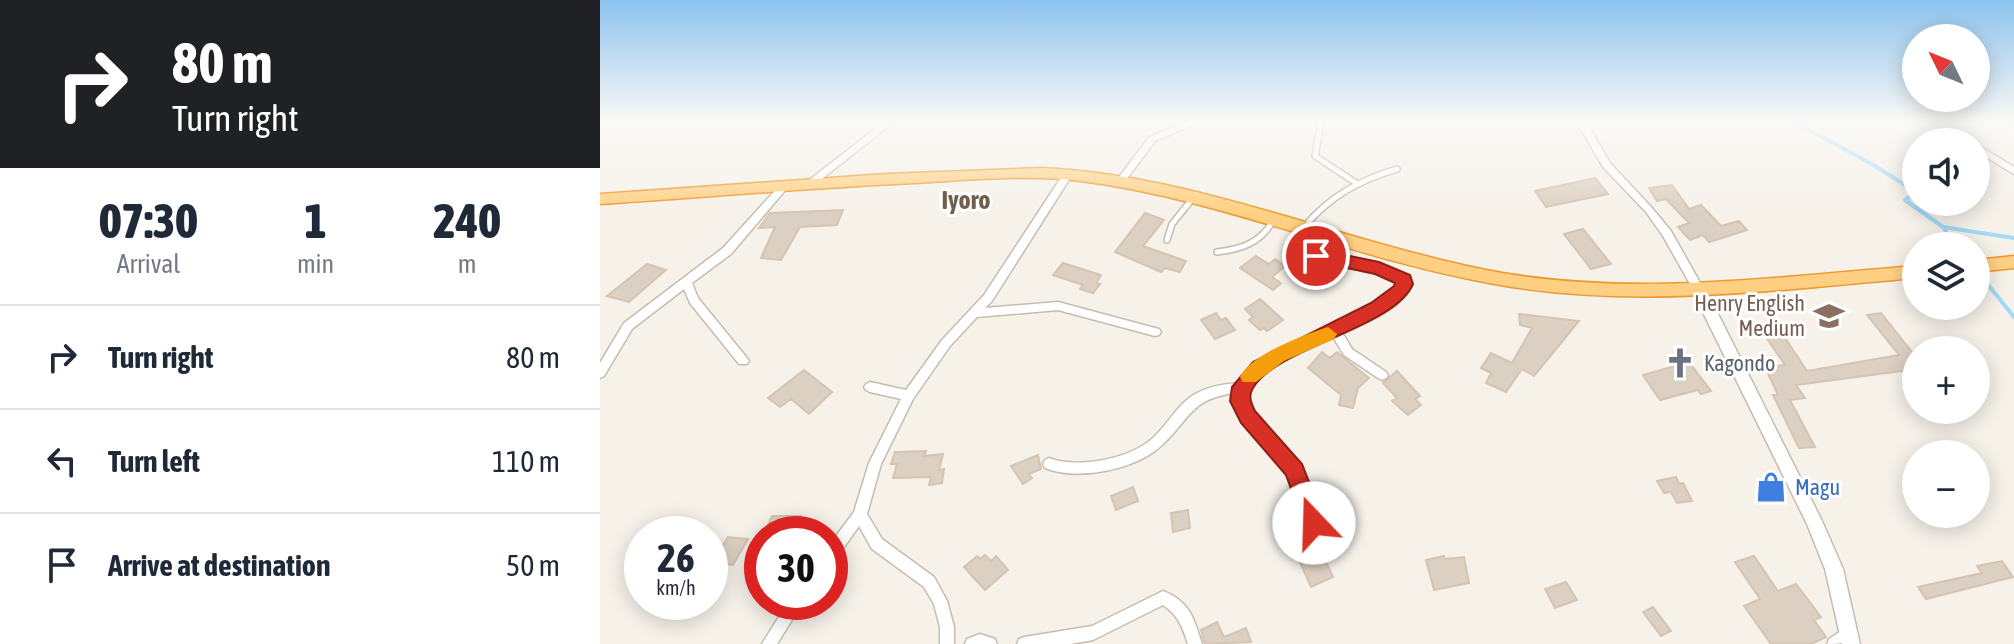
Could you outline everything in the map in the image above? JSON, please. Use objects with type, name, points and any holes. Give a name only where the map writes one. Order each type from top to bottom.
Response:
[{"type":"highway","points":[[600,199],[998,172],[1067,175],[1120,182],[1193,198],[1450,268],[1524,283],[1623,289],[1698,288],[1902,273]]},
{"type":"highway","points":[[1990,265],[2014,262]]},
{"type":"street","points":[[811,183],[851,152]]},
{"type":"street","points":[[1120,182],[1142,152]]},
{"type":"street","points":[[1598,152],[1606,165],[1649,210],[1667,234],[1698,288],[1834,569],[1844,641]]},
{"type":"street","points":[[1990,156],[2014,171]]},
{"type":"street","points":[[848,531],[860,515],[875,463],[909,396],[946,343],[975,313],[1067,175]]},
{"type":"street","points":[[600,373],[628,326],[727,251],[785,185]]},
{"type":"street","points":[[1322,536],[1303,499],[1294,470],[1248,417],[1240,401],[1242,387],[1252,374],[1269,361],[1335,331],[1402,290],[1404,279],[1379,269],[1319,258],[1316,253],[1327,236]]},
{"type":"street","points":[[686,283],[694,300],[743,361]]},
{"type":"street","points":[[975,313],[1058,306],[1155,332]]},
{"type":"street","points":[[1335,331],[1348,352],[1382,375]]},
{"type":"street","points":[[870,387],[909,396]]},
{"type":"street","points":[[1049,464],[1057,469],[1076,469],[1140,453],[1158,441],[1203,395],[1242,387]]},
{"type":"street","points":[[860,515],[877,544],[929,582],[940,601],[947,627],[947,644]]},
{"type":"street","points":[[1024,644],[1093,633],[1163,598],[1171,600],[1185,615],[1195,644]]},
{"type":"street","points":[[769,644],[784,620]]},
{"type":"street","points":[[972,644],[980,641],[990,644]]},
{"type":"lane","points":[[1316,152],[1315,156],[1356,183]]},
{"type":"lane","points":[[1303,229],[1325,205],[1356,183],[1397,169]]},
{"type":"lane","points":[[1167,240],[1172,224],[1193,198]]},
{"type":"lane","points":[[1217,252],[1247,247],[1264,235],[1273,221]]},
{"type":"building","points":[[1595,178],[1608,194],[1546,207],[1535,191]]},
{"type":"building","points":[[1672,185],[1689,209],[1701,205],[1721,226],[1739,221],[1747,230],[1709,242],[1703,235],[1690,240],[1678,227],[1689,223],[1666,199],[1657,201],[1649,188]]},
{"type":"building","points":[[843,210],[837,225],[800,227],[781,260],[761,258],[775,227],[759,228],[770,213]]},
{"type":"building","points":[[1145,213],[1164,220],[1143,246],[1186,261],[1180,272],[1165,268],[1161,272],[1115,252]]},
{"type":"building","points":[[1583,229],[1611,264],[1591,269],[1564,234]]},
{"type":"building","points":[[1256,256],[1269,264],[1275,259],[1285,266],[1272,277],[1281,283],[1273,290],[1240,268]]},
{"type":"building","points":[[1063,263],[1101,275],[1096,283],[1100,284],[1093,293],[1080,289],[1083,285],[1053,275]]},
{"type":"building","points":[[647,264],[666,270],[629,302],[607,296]]},
{"type":"building","points":[[1260,299],[1283,320],[1267,331],[1264,328],[1260,330],[1249,320],[1253,317],[1245,309]]},
{"type":"building","points":[[1216,313],[1221,320],[1226,318],[1235,330],[1215,339],[1201,320]]},
{"type":"building","points":[[1881,313],[1902,339],[1902,371],[1796,385],[1805,398],[1790,400],[1815,447],[1799,448],[1773,395],[1778,395],[1765,367],[1785,365],[1761,330],[1778,327],[1807,371],[1899,355],[1867,315]]},
{"type":"building","points":[[1519,314],[1579,321],[1534,376],[1522,369],[1506,392],[1486,383],[1491,373],[1481,368],[1491,353],[1512,363],[1532,328],[1520,325]]},
{"type":"building","points":[[1322,352],[1330,358],[1337,352],[1369,378],[1358,388],[1353,408],[1339,405],[1341,395],[1308,368]]},
{"type":"building","points":[[1689,362],[1711,391],[1701,394],[1698,390],[1660,400],[1643,375]]},
{"type":"building","points":[[804,370],[832,392],[809,414],[791,399],[780,407],[768,398]]},
{"type":"building","points":[[1397,371],[1420,396],[1415,399],[1421,405],[1408,415],[1392,401],[1397,398],[1383,383]]},
{"type":"building","points":[[926,451],[924,456],[943,454],[939,470],[944,469],[942,483],[929,485],[931,477],[893,478],[897,464],[891,464],[895,452]]},
{"type":"building","points":[[1038,455],[1041,469],[1029,474],[1032,478],[1023,484],[1011,466]]},
{"type":"building","points":[[1676,477],[1679,484],[1683,483],[1692,501],[1677,503],[1671,492],[1664,493],[1657,481]]},
{"type":"building","points":[[1133,487],[1138,501],[1116,510],[1111,496]]},
{"type":"building","points":[[1188,510],[1190,528],[1173,532],[1171,513]]},
{"type":"building","points":[[728,537],[744,539],[744,546],[733,565],[728,565]]},
{"type":"building","points":[[1321,551],[1333,577],[1311,587],[1299,560]]},
{"type":"building","points":[[985,555],[991,561],[996,556],[1008,570],[985,590],[964,567],[977,556],[980,559]]},
{"type":"building","points":[[1444,556],[1445,559],[1464,557],[1469,583],[1434,590],[1426,560]]},
{"type":"building","points":[[1754,556],[1778,591],[1796,584],[1821,617],[1814,620],[1826,637],[1811,644],[1771,644],[1744,606],[1760,599],[1735,562]]},
{"type":"building","points":[[2002,561],[2013,577],[1926,599],[1918,587],[1982,573],[1977,566]]},
{"type":"building","points":[[1566,582],[1577,600],[1555,608],[1545,589]]},
{"type":"building","points":[[1653,607],[1671,631],[1661,636],[1643,612]]},
{"type":"building","points":[[1217,622],[1224,637],[1246,628],[1251,642],[1205,644],[1201,630]]},
{"type":"waterway","points":[[1850,152],[1902,183]]},
{"type":"waterway","points":[[1928,216],[1943,227]]},
{"type":"waterway","points":[[1943,227],[2014,238]]},
{"type":"waterway","points":[[1943,227],[1946,232]]},
{"type":"waterway","points":[[1990,287],[2014,317]]},
{"type":"slow traffic","points":[[1249,377],[1278,356],[1328,334]]},
{"type":"place","name":"Henry English Medium","points":[[1829,316]]},
{"type":"place","name":"Kagondo","points":[[1680,363]]},
{"type":"place","name":"Magu","points":[[1771,487]]},
{"type":"district","name":"Iyoro","points":[[966,200]]},
{"type":"route","points":[[1314,523],[1294,470],[1248,417],[1240,401],[1242,387],[1260,367],[1378,307],[1402,290],[1404,284],[1404,279],[1379,269],[1316,256]]}]
